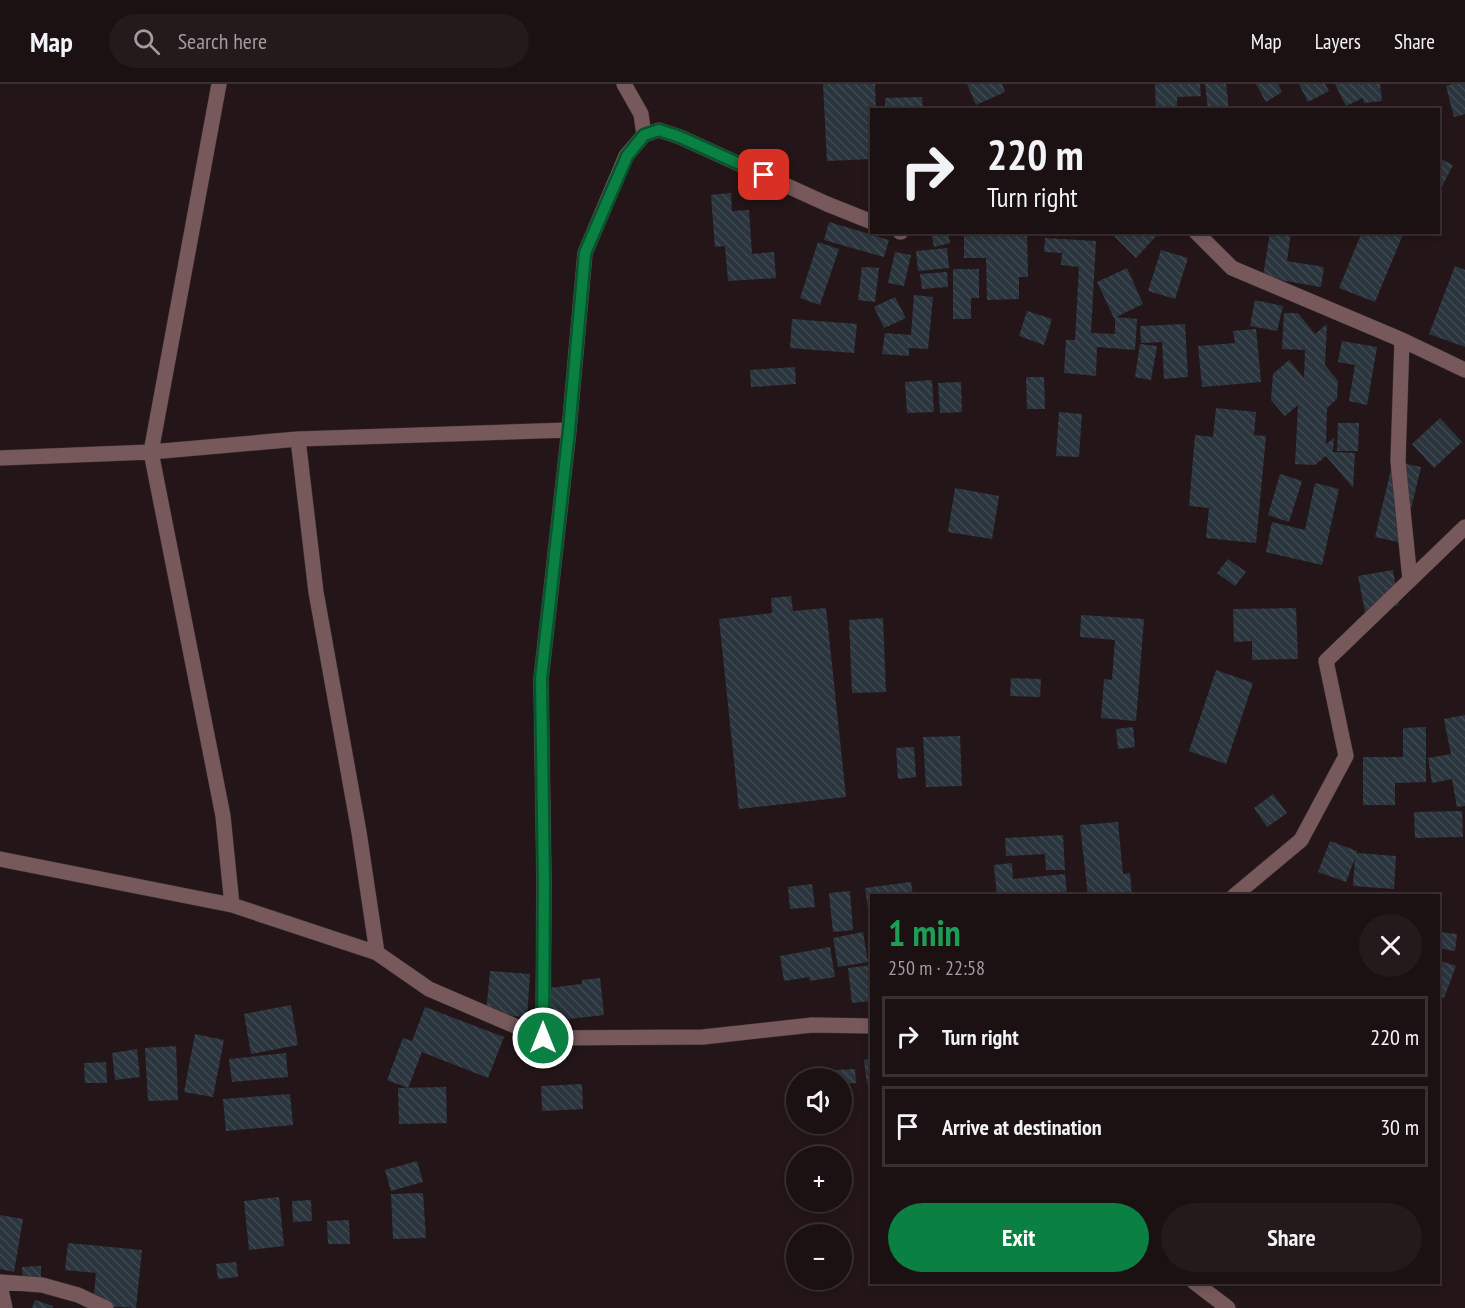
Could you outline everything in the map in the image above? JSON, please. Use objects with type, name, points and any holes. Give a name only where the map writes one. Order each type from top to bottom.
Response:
[{"type":"street","points":[[219,84],[151,452],[223,816],[232,906]]},
{"type":"street","points":[[624,84],[642,114],[644,135]]},
{"type":"street","points":[[543,1038],[544,883],[541,679],[569,430],[585,253],[627,156],[644,135],[659,130],[680,137],[870,221]]},
{"type":"street","points":[[1198,234],[1232,268],[1402,340],[1465,370]]},
{"type":"street","points":[[1402,340],[1398,461],[1410,580]]},
{"type":"street","points":[[0,458],[151,452],[298,439],[569,430]]},
{"type":"street","points":[[298,439],[316,592],[377,953]]},
{"type":"street","points":[[1236,894],[1300,840],[1346,756],[1326,661],[1465,527]]},
{"type":"street","points":[[0,859],[232,906],[377,953],[429,989],[543,1038],[703,1036],[812,1025],[870,1026]]},
{"type":"street","points":[[5,1308],[0,1284],[42,1285],[78,1295],[106,1308]]},
{"type":"street","points":[[1197,1284],[1228,1308]]},
{"type":"building","points":[[823,84],[875,84],[876,108],[870,108],[870,159],[827,161]]},
{"type":"building","points":[[967,84],[1002,84],[1005,92],[976,105]]},
{"type":"building","points":[[1155,84],[1200,84],[1201,96],[1177,97],[1177,108],[1156,108]]},
{"type":"building","points":[[1205,84],[1226,84],[1229,108],[1208,108]]},
{"type":"building","points":[[1256,84],[1278,84],[1282,92],[1266,102]]},
{"type":"building","points":[[1299,84],[1325,84],[1329,91],[1308,102]]},
{"type":"building","points":[[1335,84],[1360,84],[1362,87],[1361,84],[1380,84],[1382,101],[1364,103],[1363,98],[1346,106]]},
{"type":"building","points":[[1465,84],[1465,114],[1454,117],[1446,86]]},
{"type":"building","points":[[922,97],[923,108],[885,108],[885,98]]},
{"type":"building","points":[[1440,159],[1453,165],[1440,190]]},
{"type":"building","points":[[731,193],[732,211],[749,210],[752,254],[774,252],[776,278],[728,281],[725,246],[715,247],[711,195]]},
{"type":"building","points":[[829,222],[889,240],[884,257],[824,240]]},
{"type":"building","points":[[931,234],[948,234],[950,243],[934,247]]},
{"type":"building","points":[[964,234],[1027,234],[1028,277],[1019,277],[1019,299],[987,300],[986,258],[964,258]]},
{"type":"building","points":[[1112,234],[1158,234],[1136,258]]},
{"type":"building","points":[[1270,234],[1291,234],[1287,261],[1324,267],[1321,287],[1263,277]]},
{"type":"building","points":[[1361,234],[1403,234],[1375,302],[1339,288]]},
{"type":"building","points":[[1045,238],[1096,241],[1091,333],[1115,334],[1115,317],[1137,319],[1135,350],[1097,347],[1096,376],[1064,373],[1066,340],[1075,340],[1079,267],[1061,265],[1062,253],[1044,252]]},
{"type":"building","points":[[818,242],[839,249],[820,305],[800,298]]},
{"type":"building","points":[[947,248],[949,268],[918,271],[916,251]]},
{"type":"building","points":[[1161,250],[1188,258],[1175,299],[1148,291]]},
{"type":"building","points":[[895,252],[911,255],[904,286],[888,283]]},
{"type":"building","points":[[1455,266],[1465,270],[1465,347],[1429,334]]},
{"type":"building","points":[[862,267],[879,268],[875,302],[858,300]]},
{"type":"building","points":[[1127,268],[1143,304],[1114,318],[1097,282]]},
{"type":"building","points":[[953,269],[979,269],[979,298],[971,298],[971,319],[953,319]]},
{"type":"building","points":[[947,272],[948,287],[922,289],[920,274]]},
{"type":"building","points":[[914,295],[933,297],[928,349],[909,348],[909,356],[882,354],[885,333],[911,335]]},
{"type":"building","points":[[895,297],[906,318],[884,328],[874,307]]},
{"type":"building","points":[[1255,300],[1283,306],[1277,331],[1250,326]]},
{"type":"building","points":[[1027,311],[1052,319],[1044,345],[1019,336]]},
{"type":"building","points":[[1284,313],[1298,313],[1315,334],[1327,324],[1325,365],[1338,381],[1337,399],[1327,408],[1326,444],[1334,438],[1333,452],[1355,453],[1353,488],[1326,456],[1315,465],[1295,464],[1298,405],[1285,416],[1271,400],[1273,374],[1289,360],[1304,378],[1305,350],[1282,349]]},
{"type":"building","points":[[792,319],[857,324],[854,353],[790,348]]},
{"type":"building","points":[[1185,324],[1188,377],[1164,379],[1162,342],[1141,343],[1140,326]]},
{"type":"building","points":[[1256,329],[1261,382],[1202,387],[1198,346],[1235,343],[1233,331]]},
{"type":"building","points":[[1342,341],[1377,347],[1367,405],[1349,401],[1355,365],[1338,362]]},
{"type":"building","points":[[1140,344],[1157,346],[1151,380],[1135,377]]},
{"type":"building","points":[[795,367],[796,384],[751,387],[750,370]]},
{"type":"building","points":[[1026,377],[1044,377],[1045,409],[1027,409]]},
{"type":"building","points":[[932,380],[934,412],[907,413],[905,382]]},
{"type":"building","points":[[961,382],[962,412],[940,413],[938,383]]},
{"type":"building","points":[[1216,408],[1256,412],[1254,435],[1266,436],[1256,543],[1206,538],[1209,508],[1189,506],[1195,435],[1213,437]]},
{"type":"building","points":[[1059,412],[1082,414],[1079,457],[1056,456]]},
{"type":"building","points":[[1440,418],[1462,442],[1434,468],[1412,444]]},
{"type":"building","points":[[1338,423],[1359,423],[1358,451],[1337,451]]},
{"type":"building","points":[[1393,461],[1421,467],[1403,543],[1375,537]]},
{"type":"building","points":[[1280,474],[1302,481],[1289,522],[1268,515]]},
{"type":"building","points":[[1315,483],[1339,489],[1322,565],[1266,552],[1272,522],[1305,530]]},
{"type":"building","points":[[955,488],[999,496],[992,539],[948,532]]},
{"type":"building","points":[[1228,559],[1246,572],[1235,586],[1217,573]]},
{"type":"building","points":[[1393,570],[1399,605],[1365,612],[1358,576]]},
{"type":"building","points":[[791,596],[793,611],[826,608],[846,797],[739,809],[719,619],[772,613],[771,598]]},
{"type":"building","points":[[1296,608],[1298,659],[1252,660],[1252,641],[1234,642],[1233,609]]},
{"type":"building","points":[[1081,615],[1144,619],[1136,721],[1101,718],[1104,679],[1112,680],[1115,640],[1080,637]]},
{"type":"building","points":[[883,618],[886,692],[852,693],[849,620]]},
{"type":"building","points":[[1216,670],[1253,683],[1226,764],[1189,751]]},
{"type":"building","points":[[1011,678],[1041,679],[1040,697],[1010,696]]},
{"type":"building","points":[[1465,715],[1465,806],[1457,807],[1452,779],[1432,783],[1428,758],[1451,754],[1444,719]]},
{"type":"building","points":[[1133,727],[1135,747],[1118,749],[1116,729]]},
{"type":"building","points":[[1426,727],[1426,782],[1395,783],[1395,805],[1363,805],[1363,757],[1403,757],[1403,728]]},
{"type":"building","points":[[960,736],[962,786],[926,787],[923,737]]},
{"type":"building","points":[[914,747],[916,777],[898,779],[896,748]]},
{"type":"building","points":[[1273,794],[1287,813],[1267,827],[1254,808]]},
{"type":"building","points":[[1462,811],[1463,837],[1415,838],[1414,812]]},
{"type":"building","points":[[1118,822],[1123,874],[1130,873],[1132,894],[1088,894],[1080,825]]},
{"type":"building","points":[[1063,835],[1065,870],[1046,870],[1045,854],[1006,856],[1005,838]]},
{"type":"building","points":[[1330,841],[1357,851],[1357,853],[1396,856],[1394,889],[1353,886],[1355,858],[1346,882],[1318,872]]},
{"type":"building","points":[[1012,863],[1013,879],[1065,874],[1067,894],[997,894],[994,865]]},
{"type":"building","points":[[911,882],[913,894],[870,894],[870,921],[865,888]]},
{"type":"building","points":[[812,884],[815,907],[790,909],[788,887]]},
{"type":"building","points":[[850,891],[853,930],[833,932],[829,893]]},
{"type":"building","points":[[863,932],[868,962],[838,967],[833,938]]},
{"type":"building","points":[[1440,932],[1457,934],[1455,951],[1440,948]]},
{"type":"building","points":[[830,947],[835,977],[810,981],[809,977],[784,981],[780,956]]},
{"type":"building","points":[[1440,961],[1456,966],[1444,998],[1440,996]]},
{"type":"building","points":[[870,965],[870,1001],[852,1003],[848,968]]},
{"type":"building","points":[[490,971],[530,974],[527,1017],[486,1014]]},
{"type":"building","points":[[600,978],[604,1015],[551,1021],[548,988],[582,984],[582,980]]},
{"type":"building","points":[[291,1005],[298,1045],[251,1054],[244,1014]]},
{"type":"building","points":[[425,1007],[504,1037],[488,1078],[422,1052],[408,1088],[387,1080],[403,1038],[412,1041]]},
{"type":"building","points":[[195,1034],[224,1040],[213,1097],[184,1092]]},
{"type":"building","points":[[176,1046],[178,1100],[148,1101],[145,1048]]},
{"type":"building","points":[[137,1049],[140,1077],[115,1080],[112,1053]]},
{"type":"building","points":[[286,1053],[288,1077],[232,1082],[229,1059]]},
{"type":"building","points":[[870,1059],[870,1084],[867,1084],[864,1060]]},
{"type":"building","points":[[106,1062],[107,1083],[85,1083],[84,1063]]},
{"type":"building","points":[[852,1069],[855,1069],[856,1083],[852,1083]]},
{"type":"building","points":[[582,1084],[583,1109],[542,1111],[541,1086]]},
{"type":"building","points":[[446,1087],[447,1123],[399,1124],[398,1088]]},
{"type":"building","points":[[290,1094],[293,1125],[226,1131],[223,1099]]},
{"type":"building","points":[[417,1161],[423,1182],[391,1191],[385,1170]]},
{"type":"building","points":[[423,1193],[426,1238],[393,1239],[391,1194]]},
{"type":"building","points":[[279,1197],[284,1246],[249,1250],[244,1201]]},
{"type":"building","points":[[311,1200],[312,1221],[293,1222],[292,1201]]},
{"type":"building","points":[[0,1215],[23,1219],[14,1272],[0,1269]]},
{"type":"building","points":[[349,1220],[350,1244],[328,1244],[327,1221]]},
{"type":"building","points":[[68,1243],[142,1250],[136,1308],[93,1305],[96,1273],[65,1270]]},
{"type":"building","points":[[236,1262],[238,1277],[218,1279],[216,1264]]},
{"type":"building","points":[[41,1266],[41,1283],[23,1284],[22,1267]]},
{"type":"building","points":[[35,1300],[53,1306],[52,1308],[32,1308]]},
{"type":"route","points":[[543,1038],[544,883],[541,679],[569,430],[585,253],[627,156],[644,135],[659,130],[680,137],[764,175]]}]
